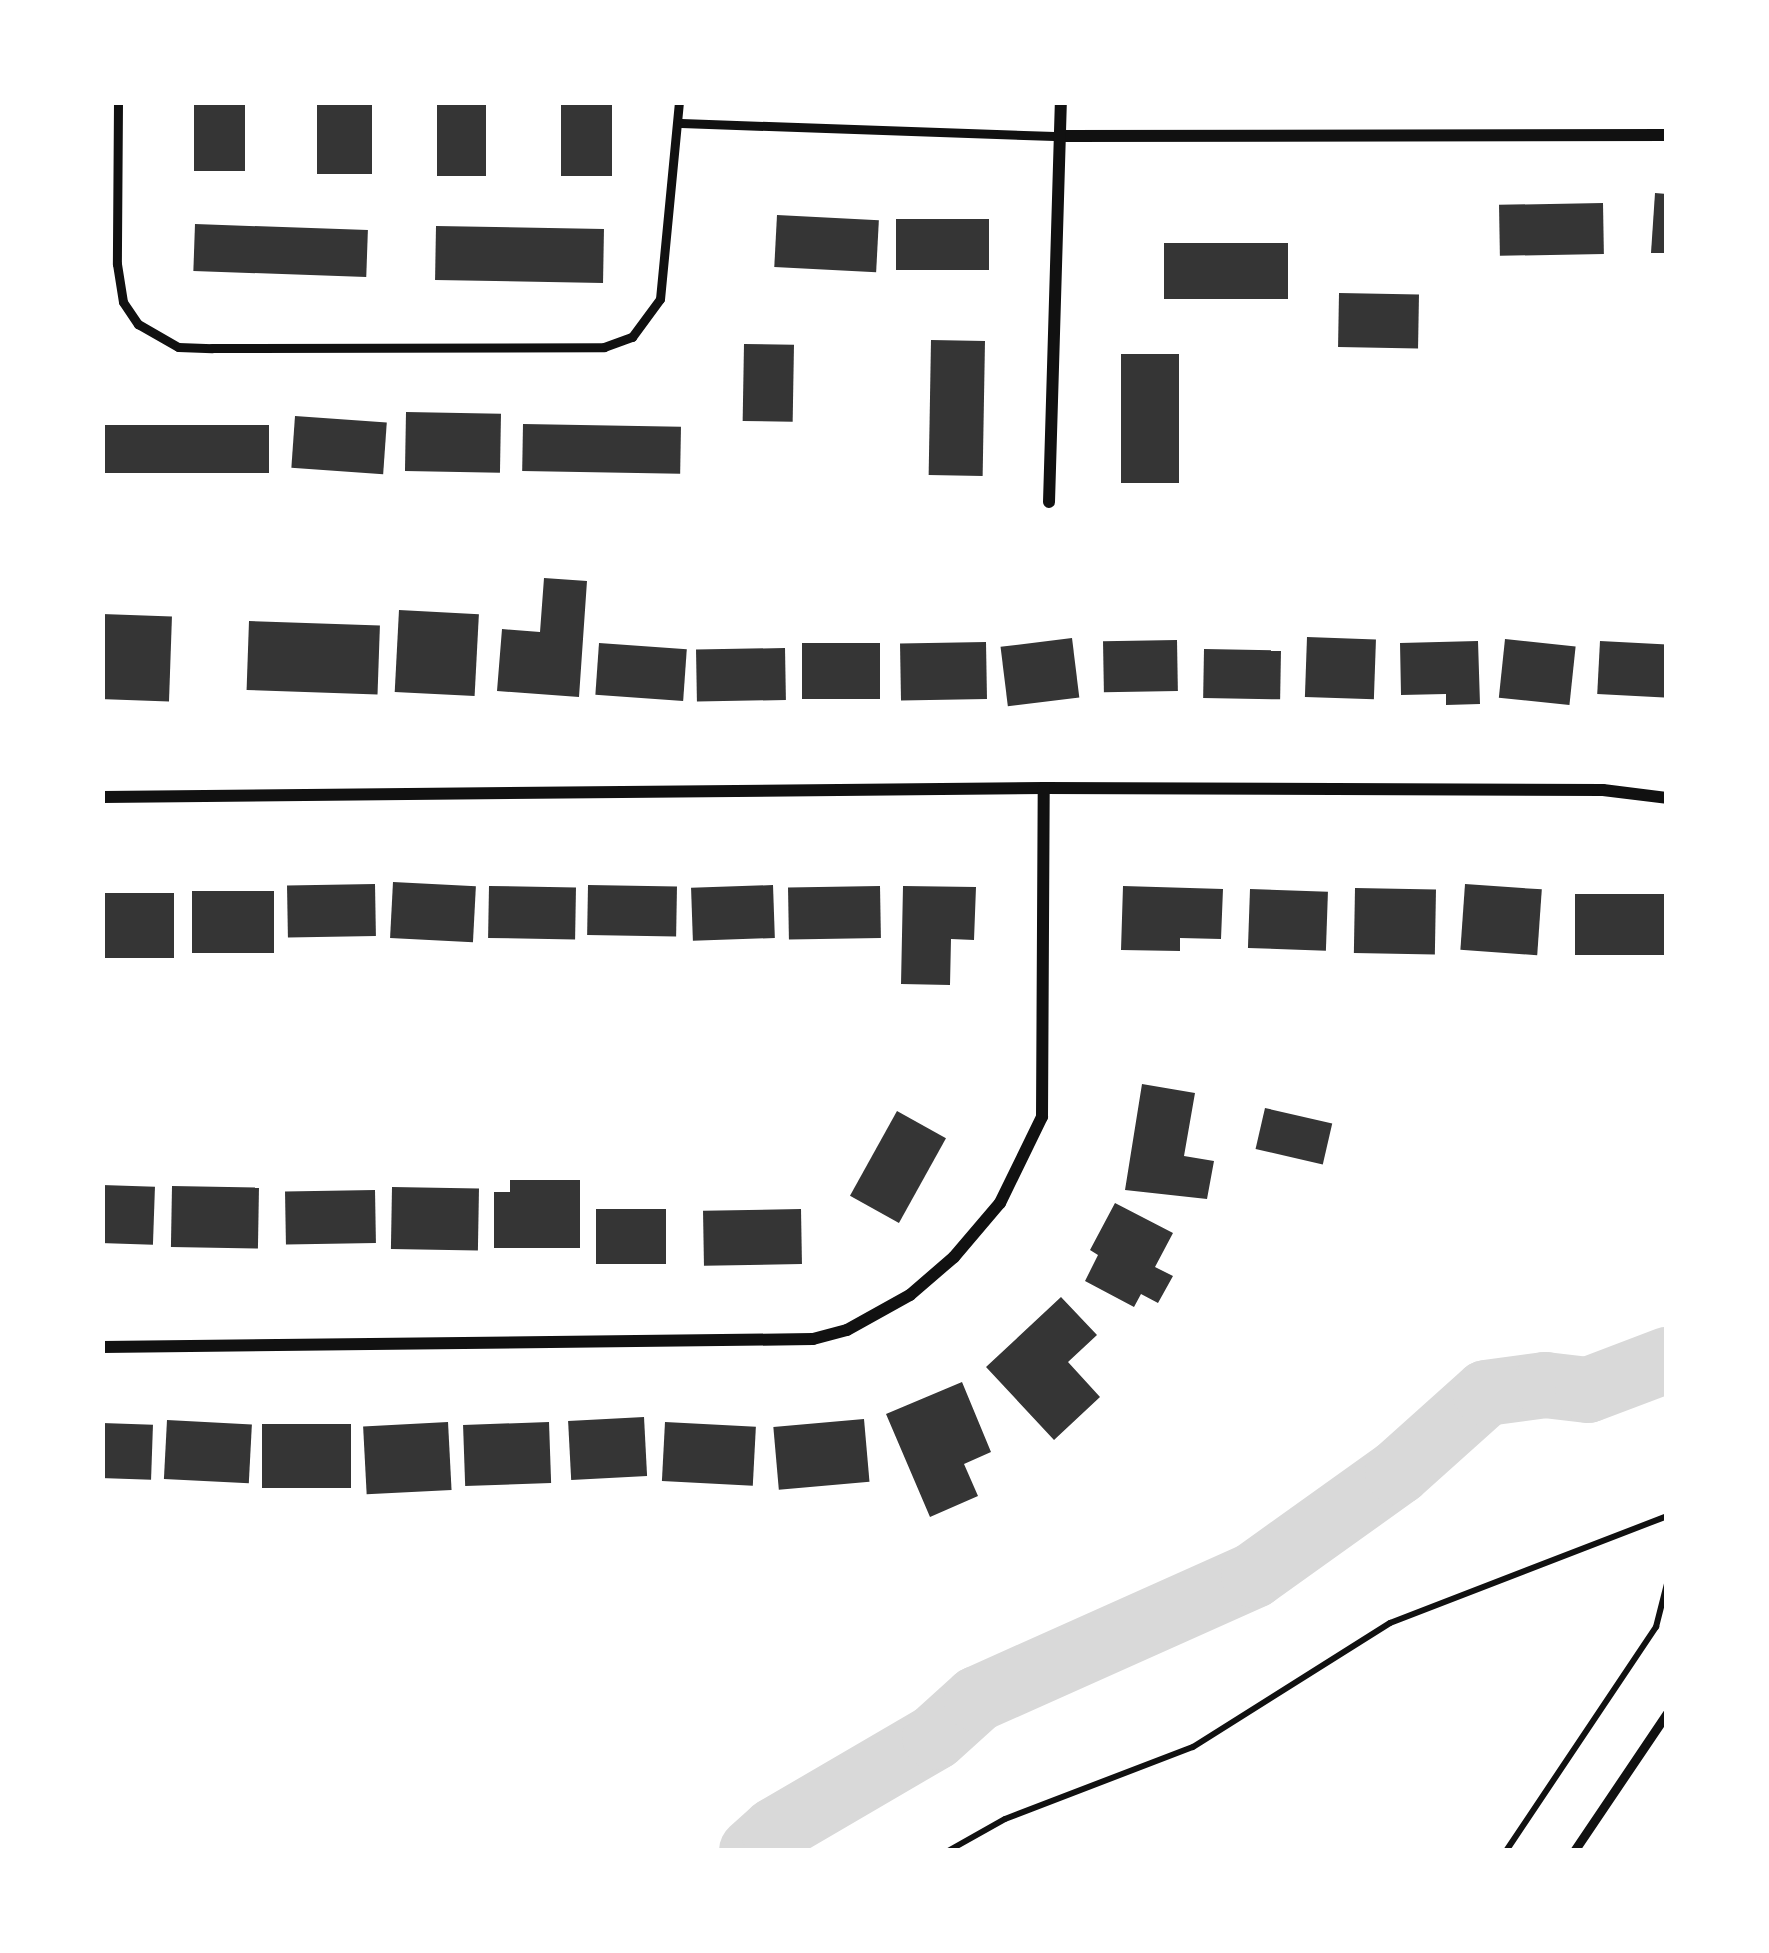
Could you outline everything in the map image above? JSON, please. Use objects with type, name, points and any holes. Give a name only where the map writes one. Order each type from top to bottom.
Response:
[{"type":"street","points":[[1049,502],[1061,102]]},
{"type":"street","points":[[1062,136],[1667,135]]},
{"type":"street","points":[[102,1347],[813,1339],[847,1330],[910,1295],[954,1257],[1000,1203],[1042,1117],[1044,788]]},
{"type":"street","points":[[102,797],[1044,788],[1604,790],[1667,797]]},
{"type":"lane","points":[[118,102],[117,264],[123,302],[138,324],[178,347],[604,347],[632,338],[660,299],[681,123],[679,102]]},
{"type":"lane","points":[[681,123],[1062,136]]},
{"type":"lane","points":[[1574,1851],[1667,1713]]},
{"type":"path","points":[[948,1851],[1005,1819],[1192,1747],[1390,1623],[1667,1516]]},
{"type":"path","points":[[1506,1851],[1656,1627],[1667,1584]]},
{"type":"building","points":[[194,102],[245,102],[245,171],[194,171]]},
{"type":"building","points":[[317,102],[372,102],[372,174],[317,174]]},
{"type":"building","points":[[437,102],[486,102],[486,176],[437,176]]},
{"type":"building","points":[[561,102],[612,102],[612,176],[561,176]]},
{"type":"building","points":[[1655,193],[1667,194],[1667,253],[1651,253]]},
{"type":"building","points":[[1603,203],[1604,254],[1500,256],[1499,205]]},
{"type":"building","points":[[777,215],[879,220],[876,272],[774,267]]},
{"type":"building","points":[[896,219],[989,219],[989,270],[896,270]]},
{"type":"building","points":[[195,224],[368,230],[366,277],[193,271]]},
{"type":"building","points":[[436,226],[604,229],[603,283],[435,280]]},
{"type":"building","points":[[1164,243],[1288,243],[1288,299],[1164,299]]},
{"type":"building","points":[[1339,293],[1419,294],[1418,348],[1338,347]]},
{"type":"building","points":[[931,340],[985,341],[983,476],[929,475]]},
{"type":"building","points":[[744,344],[794,345],[793,422],[743,421]]},
{"type":"building","points":[[1121,354],[1179,354],[1179,483],[1121,483]]},
{"type":"building","points":[[406,412],[501,414],[500,473],[405,471]]},
{"type":"building","points":[[295,416],[387,422],[383,474],[291,468]]},
{"type":"building","points":[[523,424],[681,427],[680,474],[522,471]]},
{"type":"building","points":[[102,425],[269,425],[269,473],[102,473]]},
{"type":"building","points":[[544,578],[587,581],[579,697],[497,691],[502,629],[540,632]]},
{"type":"building","points":[[399,610],[479,614],[475,696],[395,692]]},
{"type":"building","points":[[102,614],[172,616],[169,701],[102,699]]},
{"type":"building","points":[[249,621],[380,626],[378,695],[247,690]]},
{"type":"building","points":[[1307,637],[1376,639],[1374,699],[1305,697]]},
{"type":"building","points":[[1072,638],[1079,698],[1008,706],[1001,647]]},
{"type":"building","points":[[1505,639],[1576,646],[1569,705],[1499,698]]},
{"type":"building","points":[[1177,640],[1178,691],[1104,692],[1103,641]]},
{"type":"building","points":[[1478,641],[1480,704],[1446,705],[1446,694],[1401,695],[1400,643]]},
{"type":"building","points":[[1600,641],[1667,645],[1664,697],[1597,694]]},
{"type":"building","points":[[986,642],[987,699],[901,700],[900,644]]},
{"type":"building","points":[[599,643],[687,649],[683,701],[595,695]]},
{"type":"building","points":[[802,643],[880,643],[880,699],[802,699]]},
{"type":"building","points":[[785,648],[786,700],[697,702],[696,650]]},
{"type":"building","points":[[1204,649],[1281,650],[1280,699],[1203,698]]},
{"type":"building","points":[[393,882],[476,886],[473,942],[390,938]]},
{"type":"building","points":[[375,884],[376,936],[288,938],[287,886]]},
{"type":"building","points":[[1465,884],[1542,889],[1537,955],[1460,950]]},
{"type":"building","points":[[588,885],[677,887],[676,937],[587,935]]},
{"type":"building","points":[[773,885],[775,938],[693,941],[691,888]]},
{"type":"building","points":[[489,886],[576,888],[575,940],[488,938]]},
{"type":"building","points":[[880,886],[881,938],[789,940],[788,888]]},
{"type":"building","points":[[903,886],[976,887],[974,940],[951,939],[950,985],[901,984]]},
{"type":"building","points":[[1123,886],[1223,889],[1221,939],[1180,938],[1180,951],[1121,950]]},
{"type":"building","points":[[1355,888],[1436,889],[1435,954],[1354,953]]},
{"type":"building","points":[[1250,889],[1328,892],[1326,951],[1248,948]]},
{"type":"building","points":[[192,891],[274,891],[274,953],[192,953]]},
{"type":"building","points":[[102,893],[174,893],[174,958],[102,958]]},
{"type":"building","points":[[1575,894],[1667,894],[1667,955],[1575,955]]},
{"type":"building","points":[[1142,1084],[1195,1093],[1184,1156],[1214,1161],[1207,1199],[1125,1190]]},
{"type":"building","points":[[1265,1108],[1332,1124],[1323,1164],[1256,1149]]},
{"type":"building","points":[[897,1111],[946,1138],[899,1223],[850,1196]]},
{"type":"building","points":[[510,1180],[580,1180],[580,1248],[494,1248],[494,1192],[510,1192]]},
{"type":"building","points":[[102,1185],[155,1187],[153,1245],[102,1243]]},
{"type":"building","points":[[172,1186],[259,1188],[258,1249],[171,1247]]},
{"type":"building","points":[[392,1187],[479,1189],[478,1251],[391,1249]]},
{"type":"building","points":[[375,1190],[376,1243],[286,1245],[285,1192]]},
{"type":"building","points":[[1115,1203],[1173,1233],[1155,1267],[1173,1276],[1158,1303],[1141,1294],[1134,1307],[1085,1281],[1098,1255],[1090,1250]]},
{"type":"building","points":[[596,1209],[666,1209],[666,1264],[596,1264]]},
{"type":"building","points":[[801,1209],[802,1264],[704,1266],[703,1211]]},
{"type":"building","points":[[1061,1297],[1097,1335],[1068,1362],[1100,1397],[1054,1440],[986,1367]]},
{"type":"building","points":[[962,1382],[991,1452],[964,1464],[978,1496],[930,1517],[886,1414]]},
{"type":"building","points":[[644,1417],[647,1476],[571,1480],[568,1421]]},
{"type":"building","points":[[864,1419],[869,1482],[779,1490],[773,1427]]},
{"type":"building","points":[[167,1420],[252,1424],[249,1483],[164,1479]]},
{"type":"building","points":[[448,1422],[452,1490],[367,1494],[363,1426]]},
{"type":"building","points":[[549,1422],[551,1483],[465,1486],[463,1425]]},
{"type":"building","points":[[665,1422],[756,1427],[753,1486],[662,1481]]},
{"type":"building","points":[[102,1423],[153,1425],[151,1480],[102,1478]]},
{"type":"building","points":[[262,1424],[351,1424],[351,1488],[262,1488]]},
{"type":"waterway","points":[[752,1851],[774,1831],[935,1737],[977,1699],[1254,1575],[1398,1472],[1486,1393],[1545,1385],[1588,1390],[1667,1360]]}]
